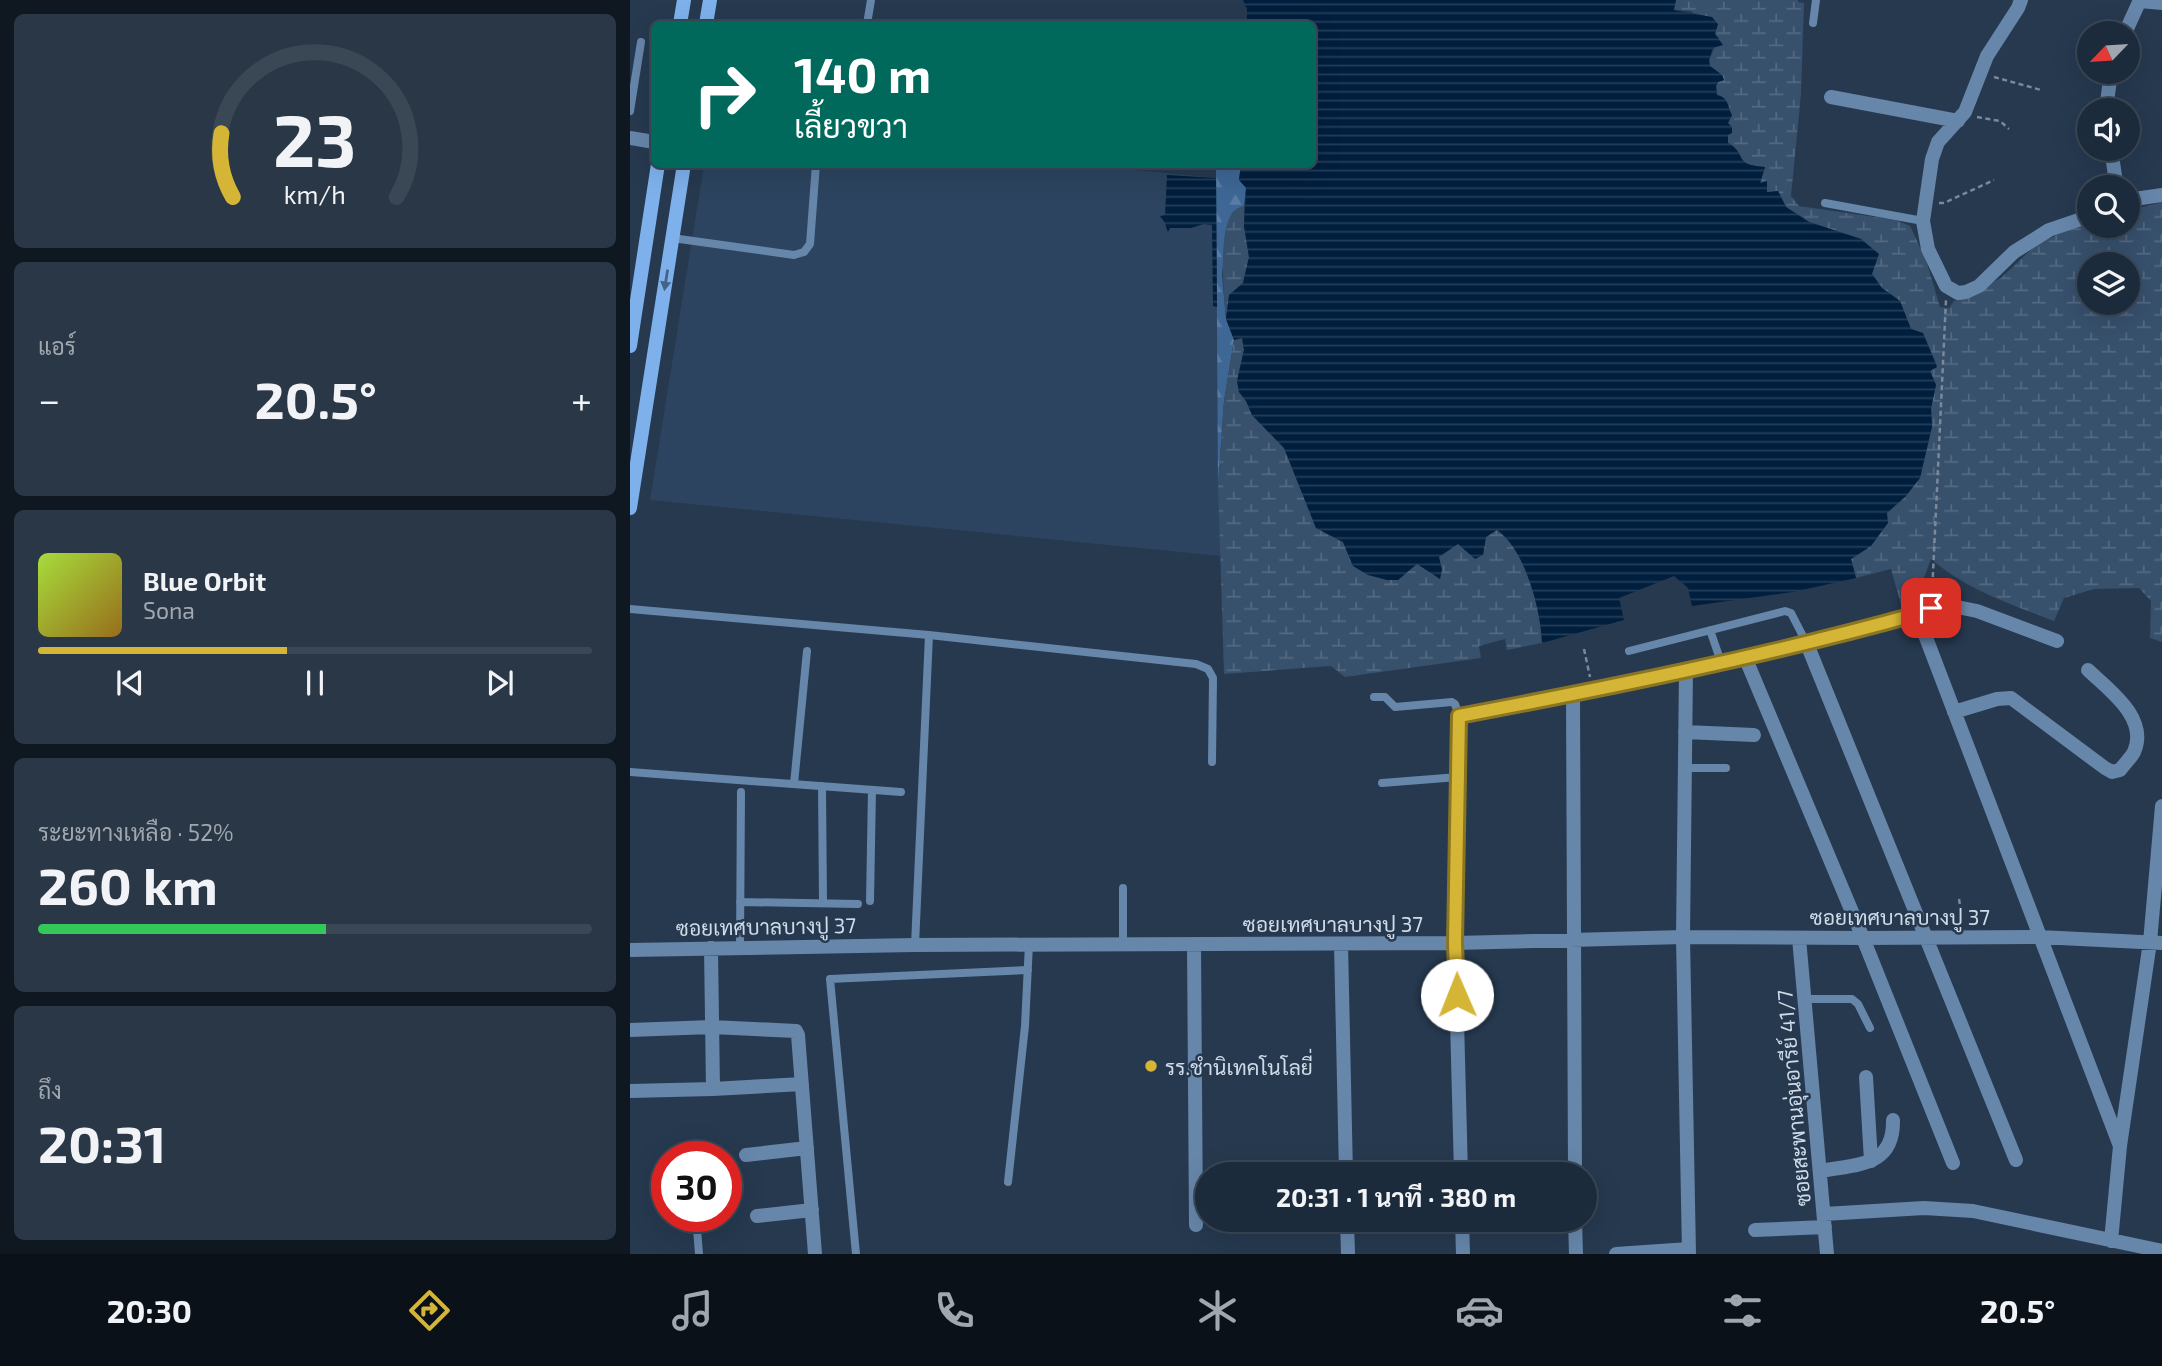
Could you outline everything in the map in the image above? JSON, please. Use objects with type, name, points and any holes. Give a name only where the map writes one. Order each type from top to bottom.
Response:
[{"type":"main road","points":[[680,21],[684,0]]},
{"type":"main road","points":[[706,21],[710,0]]},
{"type":"main road","points":[[630,346],[657,168]]},
{"type":"main road","points":[[630,508],[683,168]]},
{"type":"street","points":[[2021,0],[1995,41],[1960,118],[1938,142],[1932,159],[1923,220],[1928,249],[1946,286],[1958,293],[1966,292],[1979,286],[2014,252],[2049,230],[2077,220]]},
{"type":"street","points":[[2131,21],[2140,1],[2162,3]]},
{"type":"street","points":[[1831,97],[1960,118]]},
{"type":"street","points":[[630,138],[651,142]]},
{"type":"street","points":[[2140,198],[2162,195]]},
{"type":"street","points":[[1461,1162],[1455,943],[1459,716],[1807,644],[1947,605],[1977,611],[2057,642]]},
{"type":"street","points":[[1917,614],[2120,1146]]},
{"type":"street","points":[[1807,644],[2015,1160]]},
{"type":"street","points":[[1745,657],[1953,1163]]},
{"type":"street","points":[[1616,1254],[1689,1252],[1683,937],[1686,670]]},
{"type":"street","points":[[1954,712],[1997,699],[2011,698],[2105,768],[2112,772],[2120,770],[2134,752],[2137,734],[2135,723],[2129,710],[2088,670]]},
{"type":"street","points":[[1573,694],[1575,1162]]},
{"type":"street","points":[[1685,732],[1754,735]]},
{"type":"street","points":[[2111,1241],[2120,1146],[2156,943],[2162,806]]},
{"type":"street","name":"ซอยเทศบาลบางปู 37","points":[[630,950],[1029,944],[1455,943],[1683,937],[2039,937],[2156,943]]},
{"type":"street","name":"ซอยสะพานอุ่นอารีย์ 41/7","points":[[1799,938],[1827,1254]]},
{"type":"street","points":[[1194,944],[1196,1162]]},
{"type":"street","points":[[1341,944],[1346,1162]]},
{"type":"street","points":[[711,948],[713,1089]]},
{"type":"street","points":[[630,1030],[712,1027],[796,1031],[815,1254]]},
{"type":"street","points":[[1866,1077],[1871,1161]]},
{"type":"street","points":[[630,1091],[802,1084]]},
{"type":"street","points":[[1821,1171],[1871,1161],[1886,1150],[1894,1129],[1894,1120]]},
{"type":"street","points":[[746,1155],[807,1148]]},
{"type":"street","points":[[1755,1230],[1924,1208],[1950,1209],[1973,1211],[2162,1251]]},
{"type":"street","points":[[757,1216],[812,1210]]},
{"type":"street","points":[[1347,1232],[1348,1254]]},
{"type":"street","points":[[1462,1232],[1463,1254]]},
{"type":"street","points":[[1576,1232],[1576,1254]]},
{"type":"lane","points":[[868,21],[871,0]]},
{"type":"lane","points":[[1813,23],[1816,0]]},
{"type":"lane","points":[[630,111],[641,41]]},
{"type":"lane","points":[[672,238],[794,255],[804,252],[810,244],[816,168]]},
{"type":"lane","points":[[1825,203],[1923,220]]},
{"type":"lane","points":[[630,609],[929,635],[1196,664],[1208,669],[1213,678],[1212,762]]},
{"type":"lane","points":[[1629,651],[1784,611],[1791,614],[1807,644]]},
{"type":"lane","points":[[1710,630],[1721,662]]},
{"type":"lane","points":[[915,945],[929,635]]},
{"type":"lane","points":[[794,784],[807,651]]},
{"type":"lane","points":[[1374,697],[1385,697],[1395,707],[1452,702],[1459,716]]},
{"type":"lane","points":[[1685,768],[1726,768]]},
{"type":"lane","points":[[630,772],[901,792]]},
{"type":"lane","points":[[1382,783],[1458,777]]},
{"type":"lane","points":[[822,786],[823,903]]},
{"type":"lane","points":[[870,901],[872,790]]},
{"type":"lane","points":[[740,948],[741,792]]},
{"type":"lane","points":[[1123,888],[1124,944]]},
{"type":"lane","points":[[740,902],[858,904]]},
{"type":"lane","points":[[1008,1182],[1025,1026],[1029,944]]},
{"type":"lane","points":[[856,1254],[830,979],[1028,970]]},
{"type":"lane","points":[[1805,999],[1852,999],[1858,1004],[1870,1028]]},
{"type":"lane","points":[[697,1232],[699,1254]]},
{"type":"path","points":[[1980,74],[2042,90]]},
{"type":"path","points":[[1960,118],[2000,121],[2009,129]]},
{"type":"path","points":[[1926,198],[1944,203],[1994,180]]},
{"type":"path","points":[[1931,608],[1945,306]]},
{"type":"path","points":[[1584,649],[1593,690]]},
{"type":"path","points":[[1959,899],[1965,937]]},
{"type":"shaded area","points":[[1243,0],[1676,0],[1674,10],[1712,17],[1718,24],[1715,34],[1723,45],[1713,48],[1709,60],[1710,66],[1722,75],[1724,80],[1716,86],[1717,95],[1726,100],[1732,115],[1728,123],[1732,127],[1732,133],[1728,135],[1728,143],[1748,164],[1765,167],[1760,183],[1767,181],[1767,192],[1778,191],[1786,207],[1809,222],[1861,239],[1879,254],[1872,274],[1882,288],[1900,301],[1911,329],[1923,333],[1937,367],[1930,371],[1936,385],[1931,408],[1932,427],[1920,478],[1906,496],[1887,513],[1888,523],[1871,546],[1851,559],[1856,578],[1793,592],[1692,606],[1688,588],[1674,576],[1619,598],[1624,620],[1542,643],[1530,581],[1516,551],[1497,530],[1486,537],[1483,555],[1475,559],[1458,544],[1439,557],[1442,570],[1440,579],[1417,564],[1398,580],[1368,575],[1353,566],[1343,542],[1316,528],[1284,448],[1252,415],[1239,392],[1237,381],[1244,350],[1242,338],[1234,340],[1226,319],[1229,295],[1243,283],[1249,257],[1244,226],[1246,188],[1239,180],[1241,168],[1316,168],[1316,21],[1247,21],[1247,9]]},
{"type":"shaded area","points":[[704,168],[1115,168],[1216,178],[1221,556],[650,500]]},
{"type":"shaded area","points":[[1167,175],[1216,178],[1217,307],[1213,306],[1212,225],[1170,228],[1168,233],[1160,216],[1165,215]]},
{"type":"green space","points":[[1676,0],[1798,0],[1804,3],[1801,94],[1791,196],[1799,206],[1896,220],[1910,226],[1926,260],[1940,307],[1949,308],[1954,301],[2001,278],[2037,244],[2077,227],[2077,238],[2140,238],[2140,208],[2162,202],[2162,642],[2150,638],[2151,601],[2139,588],[2094,589],[2064,598],[2054,621],[1974,588],[1931,559],[1918,604],[1901,605],[1891,569],[1856,578],[1851,559],[1871,546],[1886,513],[1906,496],[1932,427],[1931,408],[1936,385],[1930,371],[1937,366],[1923,333],[1911,329],[1900,301],[1882,288],[1872,274],[1861,239],[1809,222],[1786,207],[1778,191],[1766,193],[1760,184],[1765,167],[1748,164],[1728,143],[1728,123],[1732,115],[1717,95],[1716,86],[1724,80],[1722,75],[1710,66],[1709,60],[1719,38],[1691,11],[1673,10]]},
{"type":"green space","points":[[1216,168],[1241,168],[1239,179],[1246,188],[1244,206],[1233,212],[1226,229],[1222,275],[1226,319],[1234,340],[1224,401],[1218,486]]},
{"type":"green space","points":[[1244,206],[1249,257],[1243,283],[1229,296],[1226,319],[1223,263],[1225,232],[1234,211]]},
{"type":"green space","points":[[1242,338],[1244,350],[1237,381],[1239,392],[1252,415],[1284,448],[1316,528],[1343,542],[1353,566],[1387,580],[1398,580],[1417,563],[1430,571],[1442,569],[1438,557],[1458,543],[1483,555],[1486,537],[1497,529],[1516,550],[1530,581],[1542,643],[1507,650],[1505,639],[1479,646],[1481,658],[1345,677],[1331,666],[1224,674],[1218,486],[1224,401],[1234,340]]},
{"type":"place","name":"รร.ชำนิเทคโนโลยี่","points":[[1151,1066]]},
{"type":"route","points":[[1457,995],[1455,943],[1459,716],[1807,644],[1931,608]]}]
